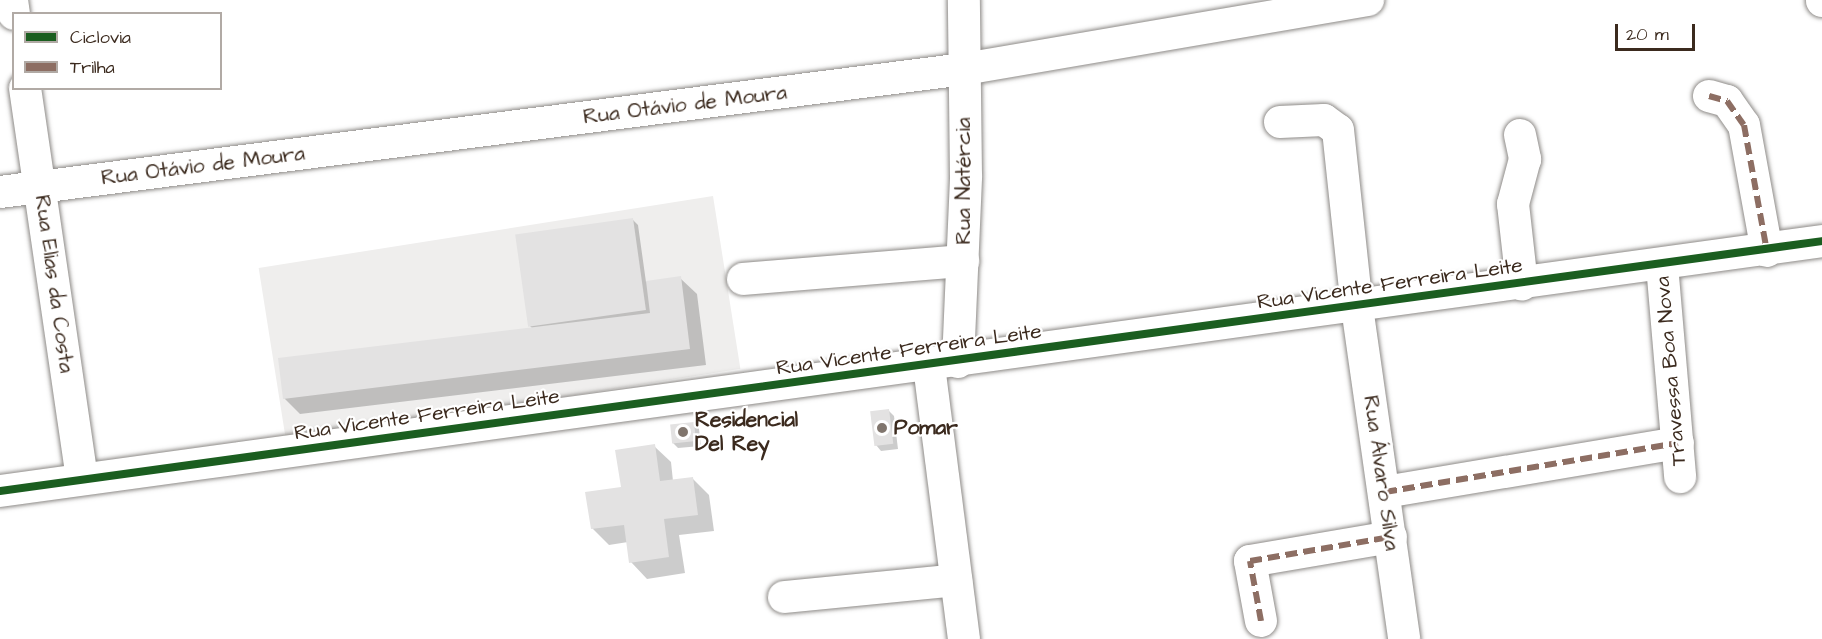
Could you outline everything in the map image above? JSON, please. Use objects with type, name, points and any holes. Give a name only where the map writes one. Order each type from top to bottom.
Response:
[{"type":"street","name":"Rua Natércia","points":[[964,0],[963,261],[943,364],[956,580],[964,639]]},
{"type":"street","name":"Rua Otávio de Moura","points":[[0,192],[964,69],[1368,0]]},
{"type":"street","name":"Rua Elias da Costa","points":[[25,90],[82,479]]},
{"type":"street","points":[[1709,96],[1727,101],[1744,125],[1767,251]]},
{"type":"street","name":"Rua Álvaro Silva","points":[[1280,122],[1324,120],[1338,130],[1357,307],[1404,639]]},
{"type":"street","points":[[1520,135],[1525,159],[1513,204],[1522,284]]},
{"type":"street","name":"Rua Vicente Ferreira Leite","points":[[0,491],[1767,251],[1822,241]]},
{"type":"street","points":[[743,279],[963,261]]},
{"type":"street","name":"Travessa Boa Nova","points":[[1662,265],[1680,477]]},
{"type":"street","points":[[1384,492],[1678,443]]},
{"type":"street","points":[[1262,621],[1250,561],[1391,537]]},
{"type":"street","points":[[784,597],[956,580]]},
{"type":"shaded area","points":[[713,196],[740,369],[286,441],[259,268]]},
{"type":"building","points":[[633,218],[646,310],[528,327],[515,235]]},
{"type":"building","points":[[681,276],[690,349],[283,399],[278,358],[650,313],[646,281]]},
{"type":"building","name":"Pomar","points":[[889,409],[893,444],[874,446],[870,411]]},
{"type":"building","name":"Residencial Del Rey","points":[[694,422],[696,441],[672,443],[670,425]]},
{"type":"building","points":[[655,444],[660,481],[693,477],[698,515],[664,519],[669,557],[629,563],[624,525],[591,529],[585,492],[621,487],[615,450]]},
{"type":"marked path","points":[[1709,96],[1727,101],[1744,125],[1767,251]]},
{"type":"marked path","points":[[1385,492],[1678,443]]},
{"type":"marked path","points":[[1261,621],[1250,561],[1391,537]]},
{"type":"cycle path","points":[[0,491],[1822,241]]},
{"type":"place","name":"Pomar","points":[[882,428]]},
{"type":"place","name":"Residencial Del Rey","points":[[683,432]]}]
